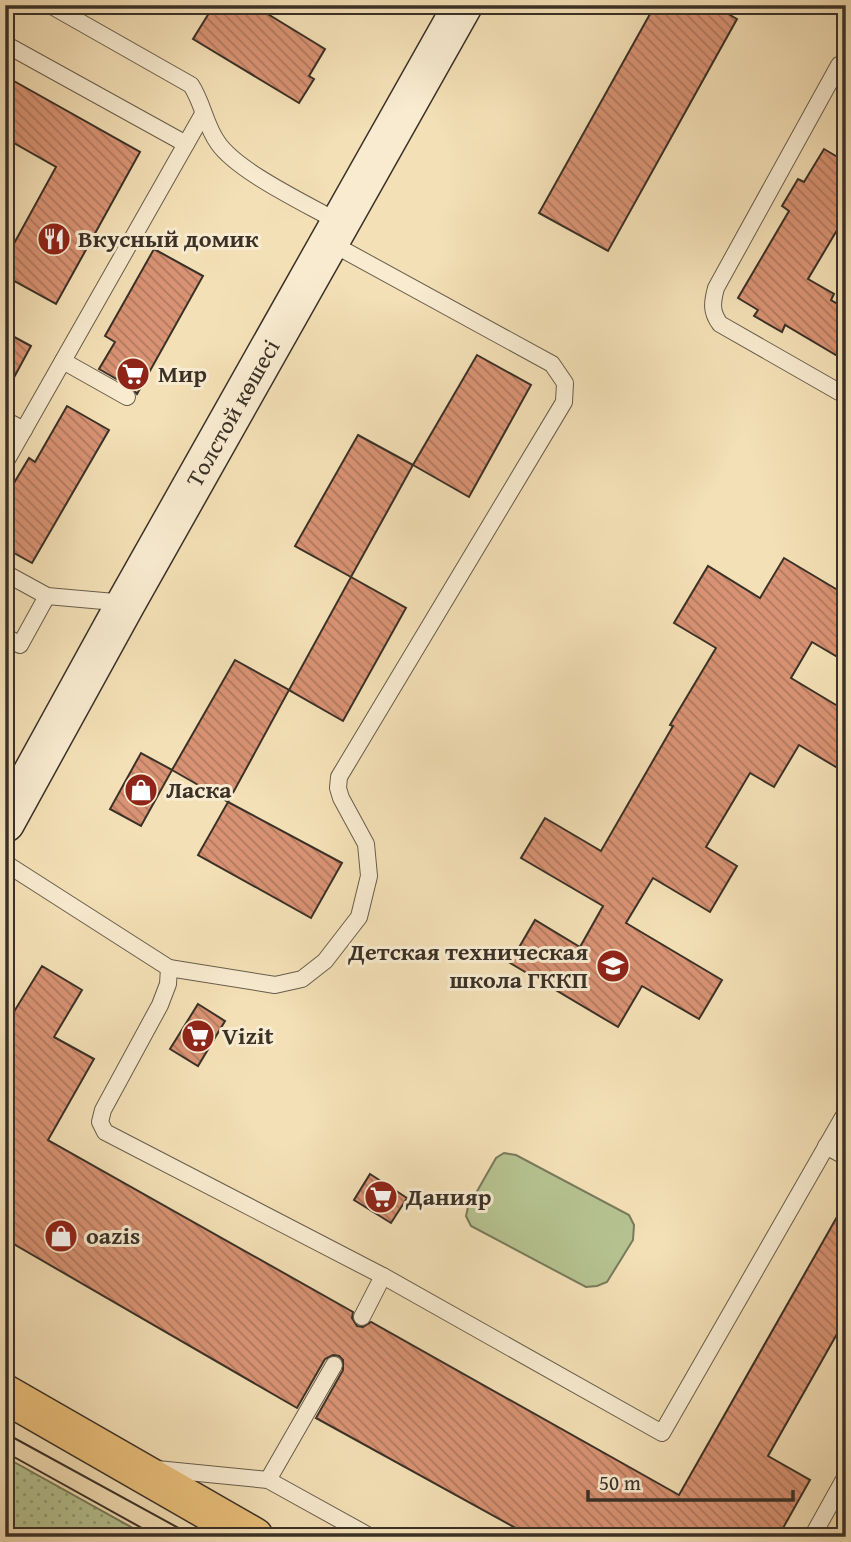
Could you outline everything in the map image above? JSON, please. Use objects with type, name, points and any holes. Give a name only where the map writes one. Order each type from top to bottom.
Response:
[{"type":"main road","name":"Толстой көшесі","points":[[5,823],[463,5]]},
{"type":"main road","points":[[5,1394],[254,1537]]},
{"type":"lane","points":[[5,863],[169,968],[275,985],[302,979],[325,961],[359,917],[369,876],[366,844],[341,798],[338,788],[340,776],[564,402],[565,383],[552,364],[334,233],[233,161],[217,142],[203,114],[200,98],[191,85],[50,5]]},
{"type":"lane","points":[[5,44],[186,144]]},
{"type":"lane","points":[[844,63],[716,288],[712,302],[713,315],[720,324],[846,396]]},
{"type":"lane","points":[[5,463],[203,114]]},
{"type":"lane","points":[[63,361],[127,397]]},
{"type":"lane","points":[[5,420],[24,430]]},
{"type":"lane","points":[[5,573],[47,596],[126,603]]},
{"type":"lane","points":[[5,636],[20,645],[47,596]]},
{"type":"lane","points":[[169,968],[168,984],[160,1005],[103,1110],[100,1122],[105,1132],[383,1276],[662,1433],[846,1112]]},
{"type":"lane","points":[[826,1146],[846,1157]]},
{"type":"lane","points":[[362,1317],[383,1276]]},
{"type":"lane","points":[[268,1480],[334,1366]]},
{"type":"lane","points":[[129,1466],[268,1480],[370,1537]]},
{"type":"lane","points":[[812,1537],[846,1476]]},
{"type":"green space","points":[[504,1153],[516,1155],[629,1215],[634,1225],[633,1240],[607,1282],[586,1287],[471,1226],[466,1216],[468,1207],[496,1158]]},
{"type":"green space","points":[[5,1457],[149,1537],[5,1537]]},
{"type":"building","points":[[214,5],[253,5],[325,49],[309,76],[314,79],[299,103],[193,39]]},
{"type":"building","points":[[655,5],[713,5],[737,19],[608,251],[539,213]]},
{"type":"building","points":[[5,76],[140,152],[56,304],[5,276],[5,260],[56,167],[5,138]]},
{"type":"building","points":[[824,149],[846,162],[846,215],[808,279],[834,294],[831,300],[846,309],[846,361],[785,325],[782,332],[754,316],[758,310],[738,298],[789,211],[782,206],[798,179],[804,182]]},
{"type":"building","points":[[154,249],[203,276],[137,394],[132,388],[99,369],[115,342],[105,336]]},
{"type":"building","points":[[5,332],[31,346],[5,394]]},
{"type":"building","points":[[477,355],[531,385],[469,497],[413,465]]},
{"type":"building","points":[[67,406],[109,430],[32,563],[5,548],[5,498],[29,458],[35,462]]},
{"type":"building","points":[[358,435],[413,465],[351,577],[295,546]]},
{"type":"building","points":[[784,558],[846,595],[846,662],[812,642],[791,678],[846,711],[846,773],[799,745],[774,787],[750,773],[706,847],[737,866],[710,912],[653,878],[626,923],[722,980],[699,1019],[642,986],[618,1027],[510,963],[535,920],[580,947],[603,906],[521,858],[545,818],[601,851],[716,648],[674,623],[708,566],[760,598]]},
{"type":"building","points":[[351,577],[406,608],[343,721],[289,690]]},
{"type":"building","points":[[235,660],[289,690],[228,802],[172,770]]},
{"type":"building","points":[[141,753],[172,770],[141,826],[110,809]]},
{"type":"building","points":[[228,802],[342,863],[311,918],[198,855]]},
{"type":"building","points":[[42,966],[82,990],[54,1037],[94,1059],[48,1140],[353,1312],[352,1318],[357,1326],[363,1327],[371,1322],[679,1495],[846,1201],[846,1318],[768,1456],[810,1480],[778,1537],[532,1537],[316,1418],[343,1370],[343,1360],[339,1356],[333,1355],[325,1359],[297,1408],[5,1239],[5,1011],[12,1015]]},
{"type":"building","points":[[198,1004],[225,1021],[198,1066],[170,1049]]},
{"type":"building","points":[[370,1174],[407,1198],[391,1223],[354,1200]]},
{"type":"tram line","points":[[5,1433],[195,1537]]},
{"type":"tram line","points":[[5,1452],[158,1537]]},
{"type":"place","name":"Вкусный домик","points":[[54,239]]},
{"type":"place","name":"Мир","points":[[133,374]]},
{"type":"place","name":"Ласка","points":[[141,790]]},
{"type":"place","name":"Детская техническая школа ГККП","points":[[613,966]]},
{"type":"place","name":"Vizit","points":[[198,1036]]},
{"type":"place","name":"Данияр","points":[[381,1197]]},
{"type":"place","name":"oazis","points":[[61,1236]]}]
